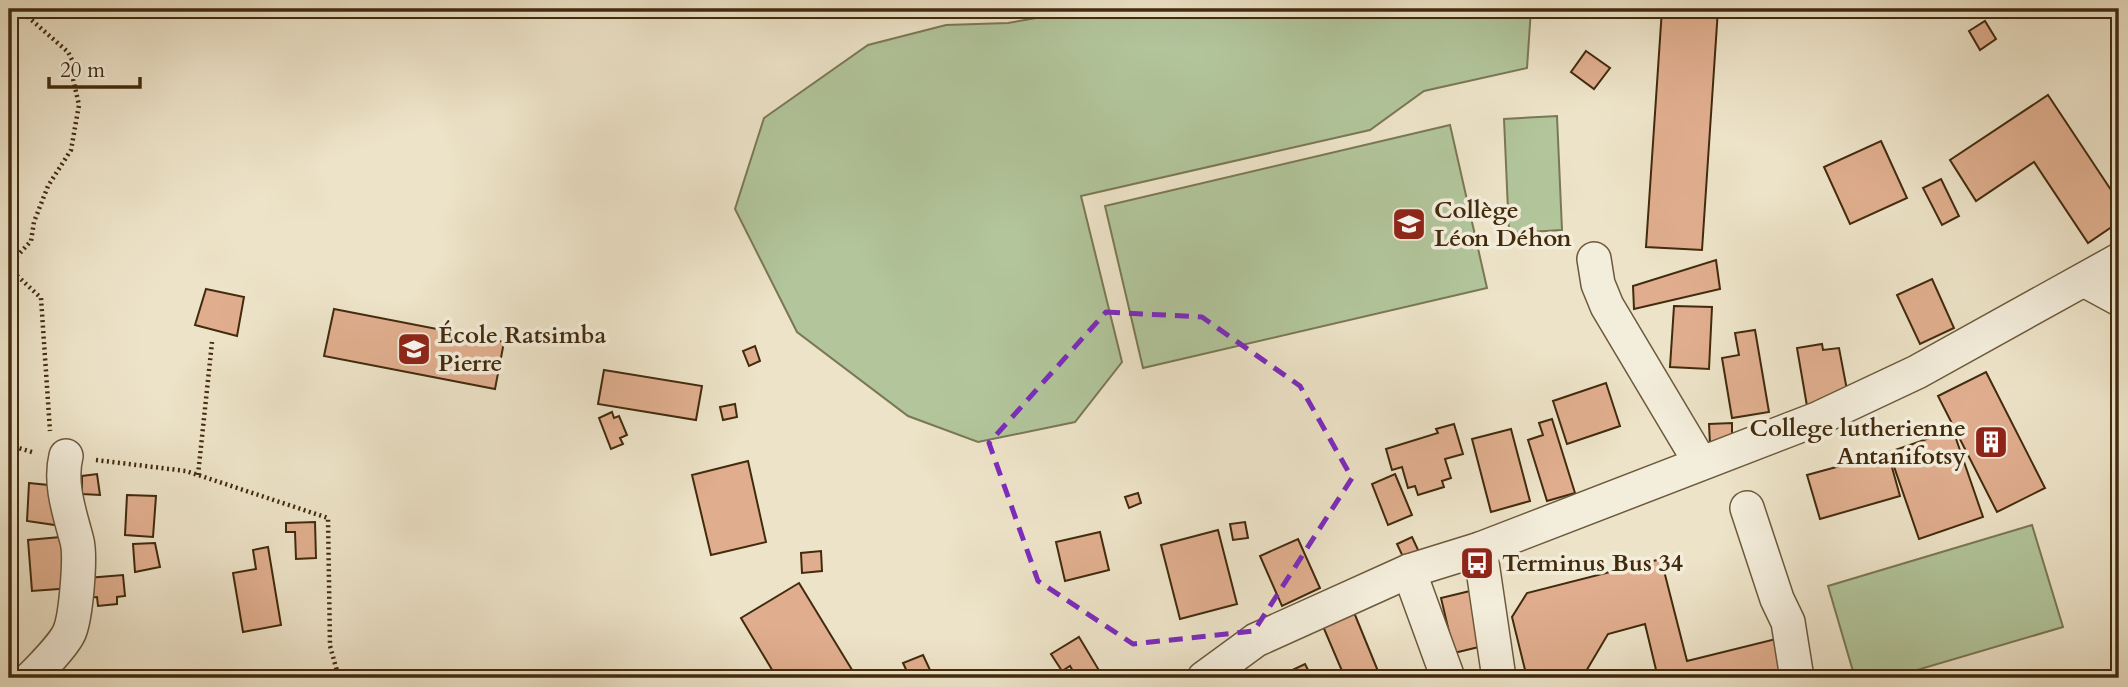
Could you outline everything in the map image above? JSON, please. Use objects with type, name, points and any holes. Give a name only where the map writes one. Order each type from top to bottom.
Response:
[{"type":"street","points":[[1594,259],[1598,284],[1607,306],[1700,462]]},
{"type":"street","points":[[1205,678],[1256,640],[1409,571],[1480,549],[1817,419],[1917,372],[2119,260]]},
{"type":"street","points":[[2084,280],[2119,299]]},
{"type":"street","points":[[31,678],[70,632],[79,571],[78,546],[58,450]]},
{"type":"street","points":[[1747,508],[1788,622],[1797,678]]},
{"type":"street","points":[[1480,549],[1499,678]]},
{"type":"street","points":[[1409,571],[1448,678]]},
{"type":"path","points":[[19,9],[68,52],[73,62],[71,70],[79,105],[71,150],[48,186],[34,222],[31,241],[9,266],[41,298],[58,450],[186,471],[328,518],[330,646],[339,678]]},
{"type":"path","points":[[198,475],[212,342]]},
{"type":"highlighted area","points":[[1106,312],[1202,317],[1300,386],[1352,478],[1254,631],[1133,644],[1038,581],[989,443]]},
{"type":"green space","points":[[1088,9],[1531,9],[1527,68],[1424,91],[1370,130],[1081,196],[1122,362],[1075,422],[978,442],[908,416],[797,332],[735,209],[764,118],[868,45],[946,25],[1008,23]]},
{"type":"green space","points":[[1557,116],[1562,230],[1509,233],[1504,119]]},
{"type":"green space","points":[[1450,125],[1487,288],[1143,368],[1105,206]]},
{"type":"green space","points":[[2032,525],[2063,627],[1890,678],[1855,678],[1828,586]]},
{"type":"building","points":[[1662,9],[1718,9],[1702,250],[1646,247]]},
{"type":"building","points":[[1985,21],[1996,39],[1980,50],[1969,31]]},
{"type":"building","points":[[1586,51],[1610,68],[1594,89],[1571,72]]},
{"type":"building","points":[[2048,95],[2119,202],[2119,222],[2088,243],[2034,162],[1976,201],[1950,160]]},
{"type":"building","points":[[1881,141],[1907,198],[1850,224],[1824,167]]},
{"type":"building","points":[[1941,179],[1959,216],[1942,225],[1923,188]]},
{"type":"building","points":[[1716,260],[1720,289],[1634,309],[1633,286]]},
{"type":"building","points":[[1932,279],[1954,328],[1920,344],[1897,295]]},
{"type":"building","points":[[206,289],[244,297],[237,336],[195,325]]},
{"type":"building","points":[[1674,306],[1712,307],[1709,369],[1670,367]]},
{"type":"building","name":"École Ratsimba Pierre","points":[[334,309],[504,342],[495,389],[324,356]]},
{"type":"building","points":[[1755,330],[1769,412],[1732,418],[1722,358],[1739,355],[1735,333]]},
{"type":"building","points":[[1822,344],[1823,350],[1839,348],[1847,390],[1807,406],[1797,348]]},
{"type":"building","points":[[755,346],[760,361],[749,366],[743,351]]},
{"type":"building","points":[[604,370],[702,386],[696,420],[598,404]]},
{"type":"building","name":"College lutherienne Antanifotsy","points":[[1986,372],[2045,488],[1997,512],[1938,396]]},
{"type":"building","points":[[1606,383],[1620,426],[1567,444],[1553,401]]},
{"type":"building","points":[[735,404],[737,417],[723,420],[720,407]]},
{"type":"building","points":[[612,412],[614,418],[619,416],[627,435],[620,438],[623,444],[611,449],[599,418]]},
{"type":"building","points":[[1552,419],[1575,493],[1547,501],[1528,440],[1543,435],[1539,423]]},
{"type":"building","points":[[1732,423],[1732,443],[1710,444],[1709,424]]},
{"type":"building","points":[[1454,424],[1463,454],[1445,459],[1451,478],[1442,481],[1444,487],[1418,495],[1415,486],[1408,488],[1402,467],[1392,470],[1386,449],[1438,433],[1436,429]]},
{"type":"building","points":[[1511,429],[1530,501],[1491,512],[1472,439]]},
{"type":"building","points":[[1953,430],[1983,517],[1919,539],[1889,452]]},
{"type":"building","points":[[1888,453],[1900,496],[1820,519],[1807,475]]},
{"type":"building","points":[[748,461],[766,542],[711,555],[692,475]]},
{"type":"building","points":[[97,474],[100,495],[82,494],[82,476]]},
{"type":"building","points":[[1395,474],[1412,515],[1388,525],[1372,484]]},
{"type":"building","points":[[29,483],[58,486],[55,525],[27,521]]},
{"type":"building","points":[[1138,493],[1141,503],[1129,508],[1125,497]]},
{"type":"building","points":[[127,495],[156,496],[153,537],[125,535]]},
{"type":"building","points":[[315,522],[316,558],[296,559],[295,532],[286,532],[286,523]]},
{"type":"building","points":[[1245,522],[1248,538],[1233,540],[1230,524]]},
{"type":"building","points":[[1218,530],[1237,604],[1180,619],[1161,545]]},
{"type":"building","points":[[1100,532],[1109,570],[1065,581],[1056,542]]},
{"type":"building","points":[[71,536],[72,588],[32,591],[28,540]]},
{"type":"building","points":[[1412,537],[1419,552],[1404,559],[1397,544]]},
{"type":"building","points":[[1298,539],[1320,588],[1282,606],[1260,556]]},
{"type":"building","points":[[155,543],[160,567],[135,572],[133,544]]},
{"type":"building","points":[[268,547],[281,625],[243,632],[233,573],[256,569],[253,550]]},
{"type":"building","points":[[821,551],[822,571],[802,573],[801,553]]},
{"type":"building","points":[[1661,559],[1687,661],[1780,638],[1790,678],[1658,678],[1645,624],[1608,634],[1582,678],[1527,678],[1512,617],[1527,593]]},
{"type":"building","points":[[123,575],[125,596],[117,597],[117,604],[98,606],[97,597],[88,598],[87,578]]},
{"type":"building","points":[[799,583],[857,678],[777,678],[741,618]]},
{"type":"building","points":[[1470,591],[1483,646],[1454,653],[1441,598]]},
{"type":"building","points":[[1353,610],[1380,676],[1375,678],[1345,678],[1322,624]]},
{"type":"building","points":[[1079,637],[1100,672],[1089,678],[1077,678],[1070,666],[1062,671],[1051,654]]},
{"type":"building","points":[[923,655],[930,670],[910,678],[903,663]]},
{"type":"building","points":[[1305,664],[1312,678],[1289,678],[1286,673]]},
{"type":"place","name":"Collège Léon Déhon","points":[[1409,224]]},
{"type":"place","name":"École Ratsimba Pierre","points":[[414,349]]},
{"type":"place","name":"College lutherienne Antanifotsy","points":[[1991,442]]},
{"type":"place","name":"Terminus Bus 34","points":[[1477,563]]}]
